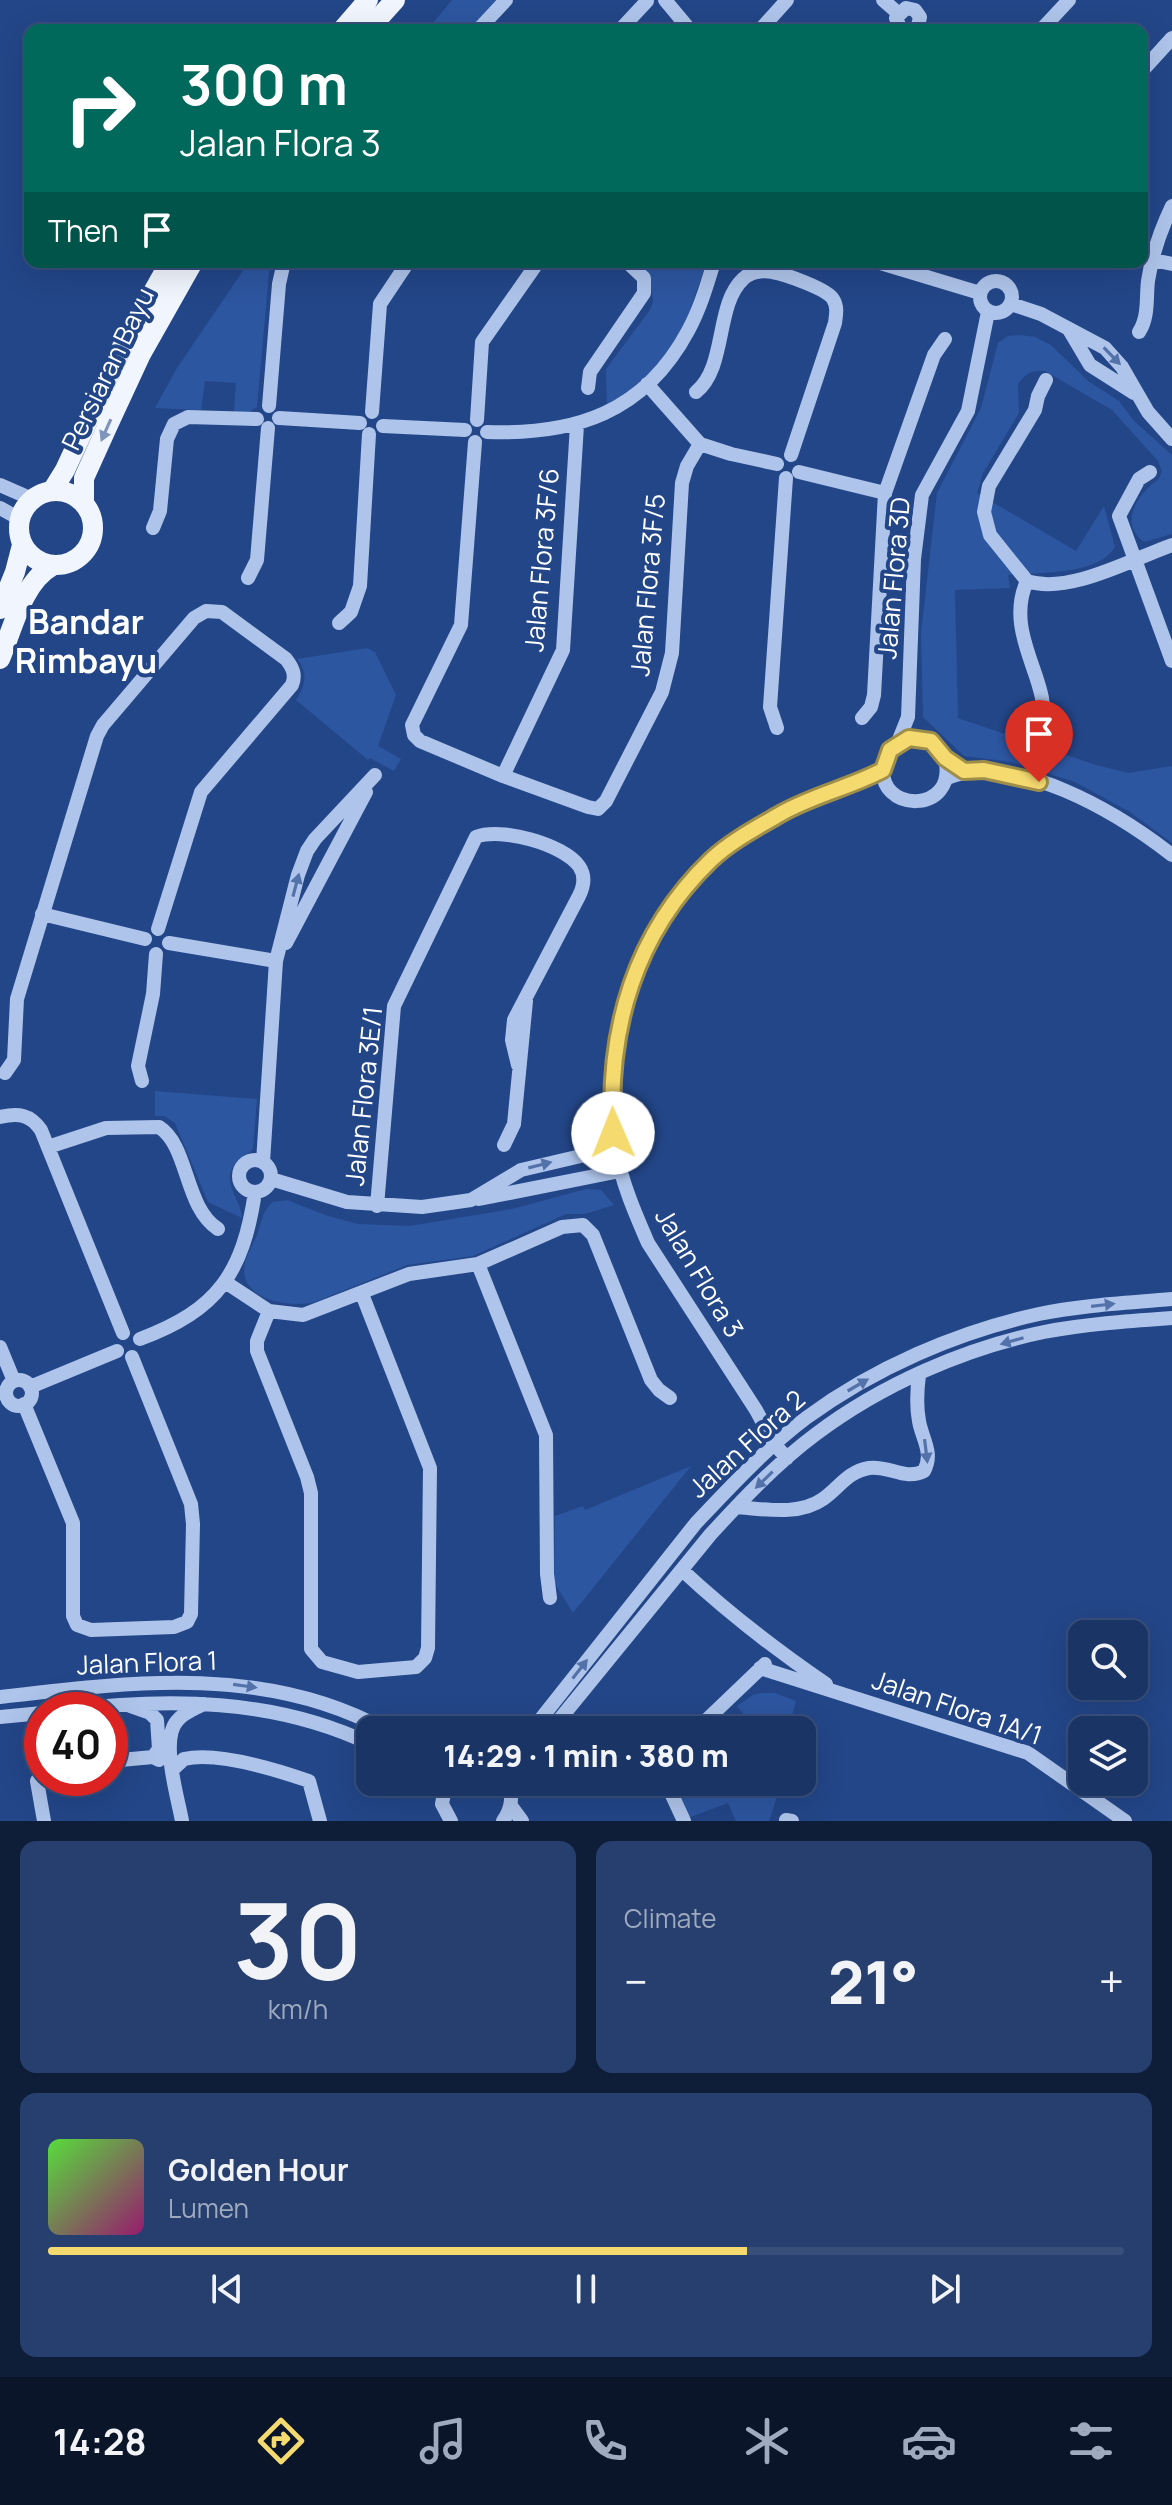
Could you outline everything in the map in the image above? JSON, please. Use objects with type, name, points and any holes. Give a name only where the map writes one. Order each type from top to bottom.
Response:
[{"type":"main road","points":[[347,24],[368,0]]},
{"type":"main road","points":[[373,24],[395,0]]},
{"type":"main road","name":"Persiaran Bayu","points":[[52,491],[65,470],[122,347],[167,268]]},
{"type":"main road","name":"Persiaran Bayu","points":[[84,503],[84,478],[141,354],[190,268]]},
{"type":"main road","points":[[52,491],[74,495],[84,503],[94,526],[87,551],[77,560],[52,566],[29,555],[22,545],[19,532],[20,519],[32,499],[52,491]]},
{"type":"main road","points":[[0,609],[22,545]]},
{"type":"main road","points":[[0,659],[26,595],[35,581],[52,566]]},
{"type":"street","points":[[484,24],[506,0]]},
{"type":"street","points":[[627,24],[655,0],[683,24]]},
{"type":"street","points":[[765,24],[787,0]]},
{"type":"street","points":[[883,0],[898,13]]},
{"type":"street","points":[[1047,24],[1069,0]]},
{"type":"street","points":[[897,24],[898,13],[906,8],[920,19]]},
{"type":"street","points":[[1148,64],[1172,38]]},
{"type":"street","points":[[1139,332],[1144,322],[1149,278],[1160,231],[1172,206]]},
{"type":"street","points":[[1153,260],[1172,230]]},
{"type":"street","points":[[1153,260],[1172,264]]},
{"type":"street","points":[[269,406],[283,268]]},
{"type":"street","points":[[372,412],[380,304],[404,268]]},
{"type":"street","points":[[477,420],[482,342],[534,268]]},
{"type":"street","points":[[588,388],[590,372],[644,293],[644,278],[633,268]]},
{"type":"street","points":[[487,432],[539,432],[577,425],[613,410],[647,384],[674,355],[689,330],[712,268]]},
{"type":"street","points":[[897,268],[980,293]]},
{"type":"street","points":[[696,392],[709,375],[732,298],[743,278],[751,273],[771,271],[825,291],[837,312],[835,323],[791,455]]},
{"type":"street","points":[[991,282],[1002,282],[1010,288],[1011,304],[1004,312],[988,312],[981,304],[980,293],[991,282]]},
{"type":"street","points":[[1011,304],[1041,314],[1096,341],[1114,356],[1148,412],[1172,439]]},
{"type":"street","name":"Jalan Flora 3D","points":[[898,742],[908,717],[910,627],[919,512],[927,482],[968,411],[988,312]]},
{"type":"street","points":[[1068,328],[1090,365],[1128,387],[1141,399]]},
{"type":"street","points":[[862,718],[871,707],[874,695],[885,493],[934,355],[945,339]]},
{"type":"street","points":[[1046,380],[1035,410],[989,486],[985,522],[990,535],[1027,581],[1040,583],[1077,581],[1172,545]]},
{"type":"street","points":[[647,384],[700,444],[777,464]]},
{"type":"street","points":[[153,528],[160,511],[167,439],[174,424],[188,417],[274,427],[279,418],[278,411],[269,406]]},
{"type":"street","points":[[248,578],[257,560],[262,424],[259,411],[269,406]]},
{"type":"street","points":[[339,623],[351,612],[360,586],[364,415],[372,412],[379,415],[383,426]]},
{"type":"street","points":[[279,418],[378,433],[383,426]]},
{"type":"street","points":[[477,420],[485,424],[487,432],[483,439],[475,442],[468,438],[465,430],[469,422],[477,420]]},
{"type":"street","name":"Jalan Flora 3F/6","points":[[503,776],[563,650],[577,425]]},
{"type":"street","points":[[383,426],[465,430]]},
{"type":"street","points":[[475,442],[461,625],[412,725],[417,739],[503,776]]},
{"type":"street","name":"Jalan Flora 3F/5","points":[[503,776],[588,807],[598,809],[606,801],[656,705],[667,676],[672,653],[682,483],[687,466],[700,444]]},
{"type":"street","points":[[777,728],[770,707],[792,475],[798,460],[791,455],[784,456],[777,464],[778,471],[792,475],[885,493]]},
{"type":"street","points":[[1150,472],[1139,479],[1119,512],[1120,521],[1172,661]]},
{"type":"street","points":[[0,485],[32,499]]},
{"type":"street","points":[[0,508],[20,519]]},
{"type":"street","points":[[1027,581],[1022,595],[1021,633],[1043,700],[1044,712],[1040,725]]},
{"type":"street","points":[[5,1073],[14,1060],[17,999],[95,742],[103,725],[194,618],[211,611],[222,612],[286,659],[294,672],[294,679],[201,792],[158,929]]},
{"type":"street","points":[[908,717],[920,738]]},
{"type":"street","points":[[890,790],[883,770],[890,750],[898,742],[909,738],[931,741],[945,758],[964,771]]},
{"type":"street","points":[[945,758],[947,778]]},
{"type":"street","name":"Jalan Flora 3","points":[[787,1458],[775,1445],[756,1410],[648,1243],[620,1171],[615,1148],[613,1056],[627,992],[643,952],[687,886],[713,859],[785,811],[859,783],[883,770]]},
{"type":"street","points":[[859,783],[890,790],[898,797],[917,802],[936,795],[947,778],[964,771],[984,770],[1019,776],[1060,788],[1134,828],[1172,855]]},
{"type":"street","points":[[255,1192],[265,1188],[271,1179],[270,1170],[263,1162],[276,961],[307,851],[375,775],[276,961]]},
{"type":"street","name":"Jalan Flora 3E/1","points":[[377,1206],[394,1006],[476,837],[503,832],[542,843],[573,860],[583,875],[583,888],[518,1010],[513,1029],[518,1065],[514,1124],[504,1145]]},
{"type":"street","points":[[42,914],[145,939]]},
{"type":"street","points":[[158,929],[168,934],[169,943],[165,951],[156,954],[149,950],[145,939],[148,932],[158,929]]},
{"type":"street","points":[[169,943],[276,961]]},
{"type":"street","points":[[142,1081],[138,1066],[153,994],[156,954]]},
{"type":"street","points":[[0,1117],[18,1114],[32,1119],[41,1130],[123,1333]]},
{"type":"street","points":[[48,1147],[106,1128],[159,1127],[171,1138],[203,1216],[218,1229]]},
{"type":"street","points":[[471,1200],[521,1170],[615,1148]]},
{"type":"street","points":[[255,1192],[242,1184],[240,1174],[248,1162],[263,1162]]},
{"type":"street","points":[[271,1179],[347,1202],[422,1207],[514,1194],[620,1171]]},
{"type":"street","points":[[140,1339],[184,1320],[207,1303],[225,1282],[246,1235],[255,1192]]},
{"type":"street","points":[[225,1282],[269,1311],[303,1315],[414,1273],[478,1264],[562,1227],[587,1226],[651,1380],[670,1398]]},
{"type":"street","points":[[478,1264],[546,1435],[547,1574],[550,1598]]},
{"type":"street","points":[[269,1311],[257,1341],[257,1351],[310,1484],[311,1649],[322,1662],[353,1671],[416,1667],[423,1662],[427,1653],[430,1477],[427,1458],[362,1294]]},
{"type":"street","name":"Jalan Flora 2","points":[[543,1716],[696,1523],[805,1419],[859,1383],[968,1334],[1040,1314],[1172,1299]]},
{"type":"street","name":"Jalan Flora 2","points":[[562,1716],[736,1507],[816,1434],[868,1399],[974,1352],[1043,1332],[1172,1318]]},
{"type":"street","points":[[130,1332],[140,1339],[141,1350],[132,1357],[124,1357],[117,1351],[116,1343],[123,1333],[130,1332]]},
{"type":"street","points":[[0,1347],[14,1381]]},
{"type":"street","points":[[30,1387],[117,1351]]},
{"type":"street","points":[[24,1404],[73,1523],[74,1621],[85,1630],[183,1625],[189,1619],[193,1524],[189,1498],[132,1357]]},
{"type":"street","points":[[736,1507],[797,1509],[814,1505],[848,1475],[859,1470],[874,1467],[908,1475],[924,1471],[929,1462],[929,1452],[919,1422],[916,1400],[919,1375]]},
{"type":"street","points":[[21,1380],[30,1387],[30,1399],[24,1404],[4,1401],[7,1387],[14,1381],[21,1380]]},
{"type":"street","points":[[682,1570],[718,1604],[778,1651],[840,1693]]},
{"type":"street","points":[[710,1716],[778,1651]]},
{"type":"street","name":"Jalan Flora 1A/1","points":[[760,1668],[1028,1753],[1125,1821]]},
{"type":"street","name":"Jalan Flora 1","points":[[0,1697],[145,1683],[229,1684],[288,1694],[356,1718]]},
{"type":"street","name":"Jalan Flora 1","points":[[128,1703],[208,1703],[290,1716],[356,1738]]},
{"type":"street","points":[[182,1821],[172,1770],[170,1743],[174,1724],[189,1711],[208,1703]]},
{"type":"street","points":[[128,1705],[150,1713],[157,1720],[159,1749],[153,1757]]},
{"type":"street","points":[[0,1717],[24,1715]]},
{"type":"street","points":[[128,1759],[153,1757],[172,1770]]},
{"type":"street","points":[[172,1770],[184,1759],[202,1758],[239,1762],[309,1781],[320,1821]]},
{"type":"street","points":[[40,1796],[44,1821]]},
{"type":"street","points":[[443,1796],[447,1819]]},
{"type":"street","points":[[503,1821],[511,1806],[512,1796]]},
{"type":"street","points":[[672,1796],[684,1821]]},
{"type":"street","points":[[511,1806],[522,1821]]},
{"type":"shaded area","points":[[452,0],[500,0],[478,24],[432,24]]},
{"type":"shaded area","points":[[245,268],[269,268],[257,407],[249,412],[234,412],[236,383],[205,381],[201,410],[155,408],[177,368]]},
{"type":"shaded area","points":[[639,268],[705,268],[683,330],[662,364],[607,411],[606,369],[650,310],[653,302],[650,278]]},
{"type":"shaded area","points":[[1008,336],[1035,337],[1051,345],[1088,381],[1119,401],[1134,421],[1172,455],[1172,534],[1144,542],[1132,526],[1138,500],[1159,479],[1162,471],[1158,461],[1112,410],[1045,371],[1024,377],[1018,384],[1019,413],[983,473],[977,493],[1076,551],[1104,506],[1115,547],[1107,556],[1081,568],[1008,575],[1010,588],[955,590],[958,718],[1128,773],[1172,766],[1172,843],[1130,812],[1075,782],[1012,762],[964,756],[923,717],[921,633],[937,493],[981,408],[998,343]]},
{"type":"shaded area","points":[[367,648],[375,652],[396,695],[378,746],[401,759],[394,771],[370,758],[368,760],[296,700],[304,680],[297,659]]},
{"type":"shaded area","points":[[155,1091],[257,1099],[253,1149],[230,1173],[242,1218],[208,1202],[175,1123],[164,1116],[155,1116]]},
{"type":"shaded area","points":[[586,1189],[601,1190],[614,1205],[585,1214],[566,1214],[473,1256],[407,1265],[315,1302],[294,1304],[271,1300],[252,1289],[246,1281],[245,1261],[265,1212],[273,1202],[287,1200],[358,1224],[410,1226],[512,1209]]},
{"type":"shaded area","points":[[691,1466],[573,1613],[554,1582],[555,1516],[583,1506],[585,1510]]},
{"type":"shaded area","points":[[775,1693],[796,1701],[792,1716],[745,1716],[737,1706],[753,1695]]},
{"type":"shaded area","points":[[678,1796],[777,1796],[769,1821],[736,1821],[728,1803],[685,1819]]},
{"type":"district","name":"Bandar Rimbayu","points":[[86,642]]},
{"type":"route","points":[[613,1133],[613,1056],[627,992],[643,952],[663,918],[713,859],[785,811],[859,783],[883,770],[890,750],[898,742],[909,738],[931,741],[945,758],[964,771],[984,770],[1039,782]]}]
